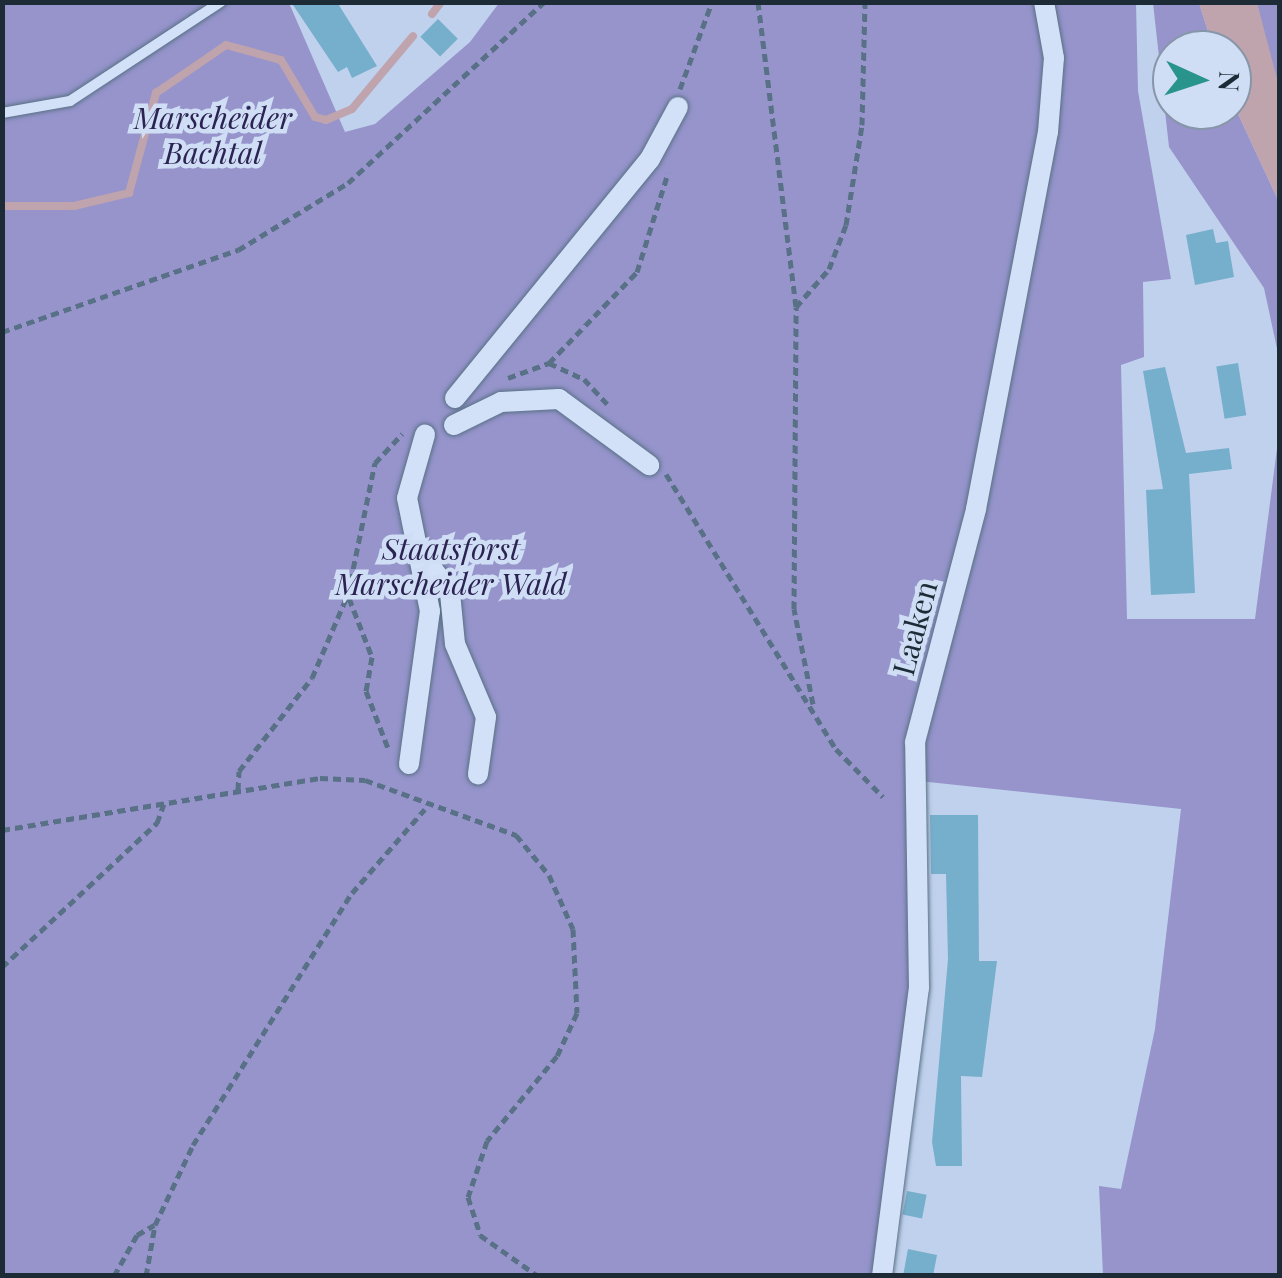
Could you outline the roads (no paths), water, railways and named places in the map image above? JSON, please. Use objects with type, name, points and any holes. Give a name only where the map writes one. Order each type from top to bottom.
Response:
[{"type":"street","name":"Laaken","points":[[882,1276],[919,988],[915,742],[976,509],[1048,132],[1054,58],[1044,2]]},
{"type":"street","points":[[454,398],[650,159],[678,107]]},
{"type":"street","points":[[454,425],[501,402],[559,399],[656,467]]},
{"type":"street","points":[[398,764],[430,611],[412,542],[412,454],[424,435]]},
{"type":"street","points":[[412,542],[450,592],[455,644],[486,717],[478,774]]},
{"type":"lane","points":[[2,113],[70,100],[221,2]]},
{"type":"waterway","points":[[432,14],[441,2]]},
{"type":"waterway","points":[[2,206],[74,206],[129,193],[156,93],[226,45],[281,60],[315,117],[326,120],[352,109],[413,36]]},
{"type":"park label","name":"Marscheider Bachtal","points":[[213,134]]},
{"type":"park label","name":"Staatsforst Marscheider Wald","points":[[451,565]]}]
